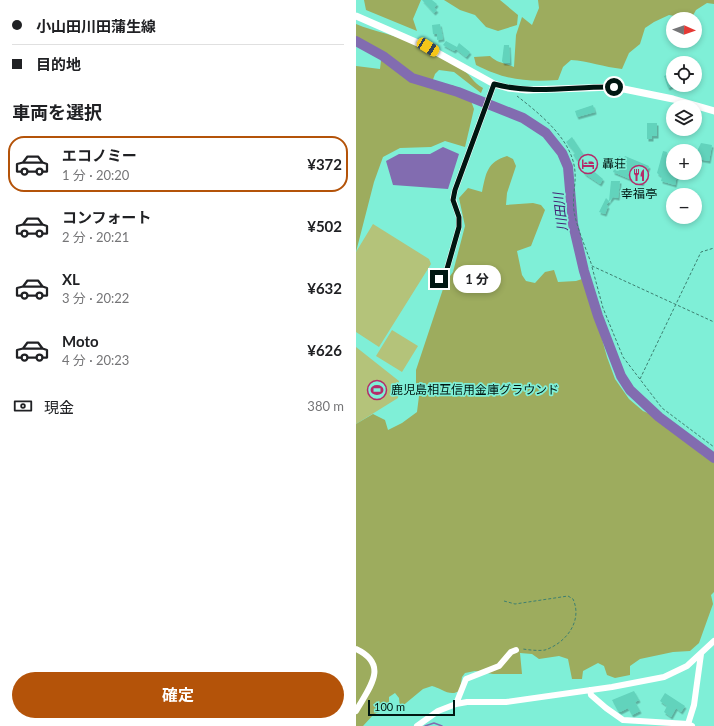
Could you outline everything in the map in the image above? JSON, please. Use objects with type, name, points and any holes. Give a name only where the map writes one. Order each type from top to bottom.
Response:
[{"type":"main road","points":[[356,16],[428,47],[493,87],[527,90],[614,87],[690,103],[714,111]]},
{"type":"street","points":[[439,279],[447,269],[459,227],[459,217],[453,200],[455,190],[493,87]]},
{"type":"street","points":[[417,726],[438,711],[456,704],[467,702],[506,702],[590,690],[664,677],[687,666],[714,642]]},
{"type":"street","points":[[356,649],[370,659],[375,668],[374,678],[356,711]]},
{"type":"street","points":[[456,704],[466,679],[499,666],[511,652],[516,650]]},
{"type":"street","points":[[590,690],[591,695],[623,723],[690,725],[701,654]]},
{"type":"path","points":[[508,88],[542,115],[570,152],[575,171],[572,199],[574,213],[592,266],[603,308],[622,357],[662,408],[714,447]]},
{"type":"path","points":[[640,379],[701,252],[714,248]]},
{"type":"path","points":[[592,266],[714,322]]},
{"type":"path","points":[[504,601],[515,604],[568,596],[574,599],[576,605],[574,625],[571,632],[564,638],[544,650],[516,650]]},
{"type":"green space","points":[[364,0],[421,0],[413,19],[417,31],[366,10]]},
{"type":"green space","points":[[444,0],[500,0],[518,15],[517,25],[498,31],[486,27],[475,15],[460,10]]},
{"type":"green space","points":[[538,0],[714,0],[714,4],[707,3],[695,12],[666,12],[666,16],[645,28],[640,44],[629,53],[622,69],[571,60],[563,67],[558,80],[536,81],[506,77],[476,65],[474,57],[490,56],[498,62],[514,67],[516,35],[522,17],[532,25],[539,8]]},
{"type":"green space","points":[[356,24],[399,38],[426,50],[463,70],[476,84],[483,88],[481,93],[454,72],[439,70],[435,74],[430,88],[452,85],[468,93],[474,109],[465,147],[445,141],[431,147],[400,148],[383,157],[374,182],[356,252],[356,66],[380,69],[382,52],[356,37]]},
{"type":"green space","points":[[507,156],[513,159],[516,166],[507,193],[506,205],[533,203],[541,205],[545,210],[531,246],[517,251],[522,275],[526,281],[535,283],[545,272],[554,270],[558,282],[576,281],[585,278],[607,357],[615,379],[629,399],[643,411],[676,425],[702,455],[714,463],[714,592],[711,595],[713,604],[699,643],[690,651],[673,652],[640,659],[630,666],[630,675],[615,678],[607,675],[604,666],[598,663],[583,671],[582,679],[572,679],[568,659],[559,656],[539,659],[532,654],[520,653],[522,674],[493,674],[475,671],[465,673],[462,677],[460,690],[457,692],[450,693],[432,686],[423,689],[400,708],[399,698],[395,693],[389,697],[389,706],[385,710],[374,714],[363,726],[356,726],[356,424],[373,414],[385,420],[388,430],[402,423],[417,412],[419,396],[416,383],[416,370],[445,283],[453,272],[465,226],[459,198],[468,188],[482,192],[488,169],[495,161]]},
{"type":"green space","points":[[373,224],[429,259],[431,264],[379,347],[356,332],[356,252]]},
{"type":"green space","points":[[392,330],[405,338],[389,364],[376,356]]},
{"type":"green space","points":[[405,338],[418,346],[402,372],[389,364]]},
{"type":"green space","name":"鹿児島相互信用金庫グラウンド","points":[[356,347],[399,381],[398,398],[356,424]]},
{"type":"shaded area","points":[[443,147],[459,154],[448,189],[393,185],[386,161],[399,154],[430,154]]},
{"type":"building","points":[[422,0],[432,0],[437,4],[434,8],[437,10],[434,13]]},
{"type":"building","points":[[440,24],[443,39],[437,40],[437,34],[433,34],[432,25]]},
{"type":"building","points":[[446,41],[457,47],[459,43],[470,52],[466,57],[456,49],[454,51],[443,45]]},
{"type":"building","points":[[504,45],[509,45],[510,63],[503,63],[502,61]]},
{"type":"building","points":[[593,105],[595,112],[577,117],[575,111]]},
{"type":"building","points":[[647,123],[657,123],[657,136],[652,136],[652,139],[647,139]]},
{"type":"building","points":[[572,137],[586,158],[589,156],[595,164],[591,169],[603,179],[600,184],[585,174],[578,165],[580,164],[573,155],[575,153],[566,142]]},
{"type":"building","points":[[701,143],[712,145],[709,161],[702,160],[702,144]]},
{"type":"building","points":[[663,151],[666,152],[666,180],[676,180],[675,185],[661,181],[662,177],[657,173]]},
{"type":"building","points":[[619,156],[624,158],[625,156],[649,166],[642,184],[613,172]]},
{"type":"building","points":[[611,181],[620,181],[618,198],[613,197],[606,205],[608,206],[605,214],[599,212],[606,198],[609,201]]},
{"type":"building","points":[[634,691],[639,700],[635,702],[640,711],[632,715],[628,708],[620,712],[618,711],[612,700]]},
{"type":"building","points":[[665,693],[685,706],[681,712],[676,708],[671,717],[664,712],[667,706],[660,701]]},
{"type":"waterway","name":"川田川","points":[[356,41],[383,56],[412,78],[458,92],[523,118],[546,133],[562,153],[568,167],[573,224],[584,271],[598,316],[621,376],[630,390],[659,417],[714,458]]},
{"type":"waterway","points":[[425,726],[434,723],[442,726]]},
{"type":"place","name":"轟荘","points":[[588,164]]},
{"type":"place","name":"幸福亭","points":[[639,175]]},
{"type":"place","name":"鹿児島相互信用金庫グラウンド","points":[[377,390]]},
{"type":"route","points":[[439,279],[447,269],[459,227],[459,217],[453,200],[455,190],[494,84],[508,88],[527,90],[598,86],[614,87]]}]
